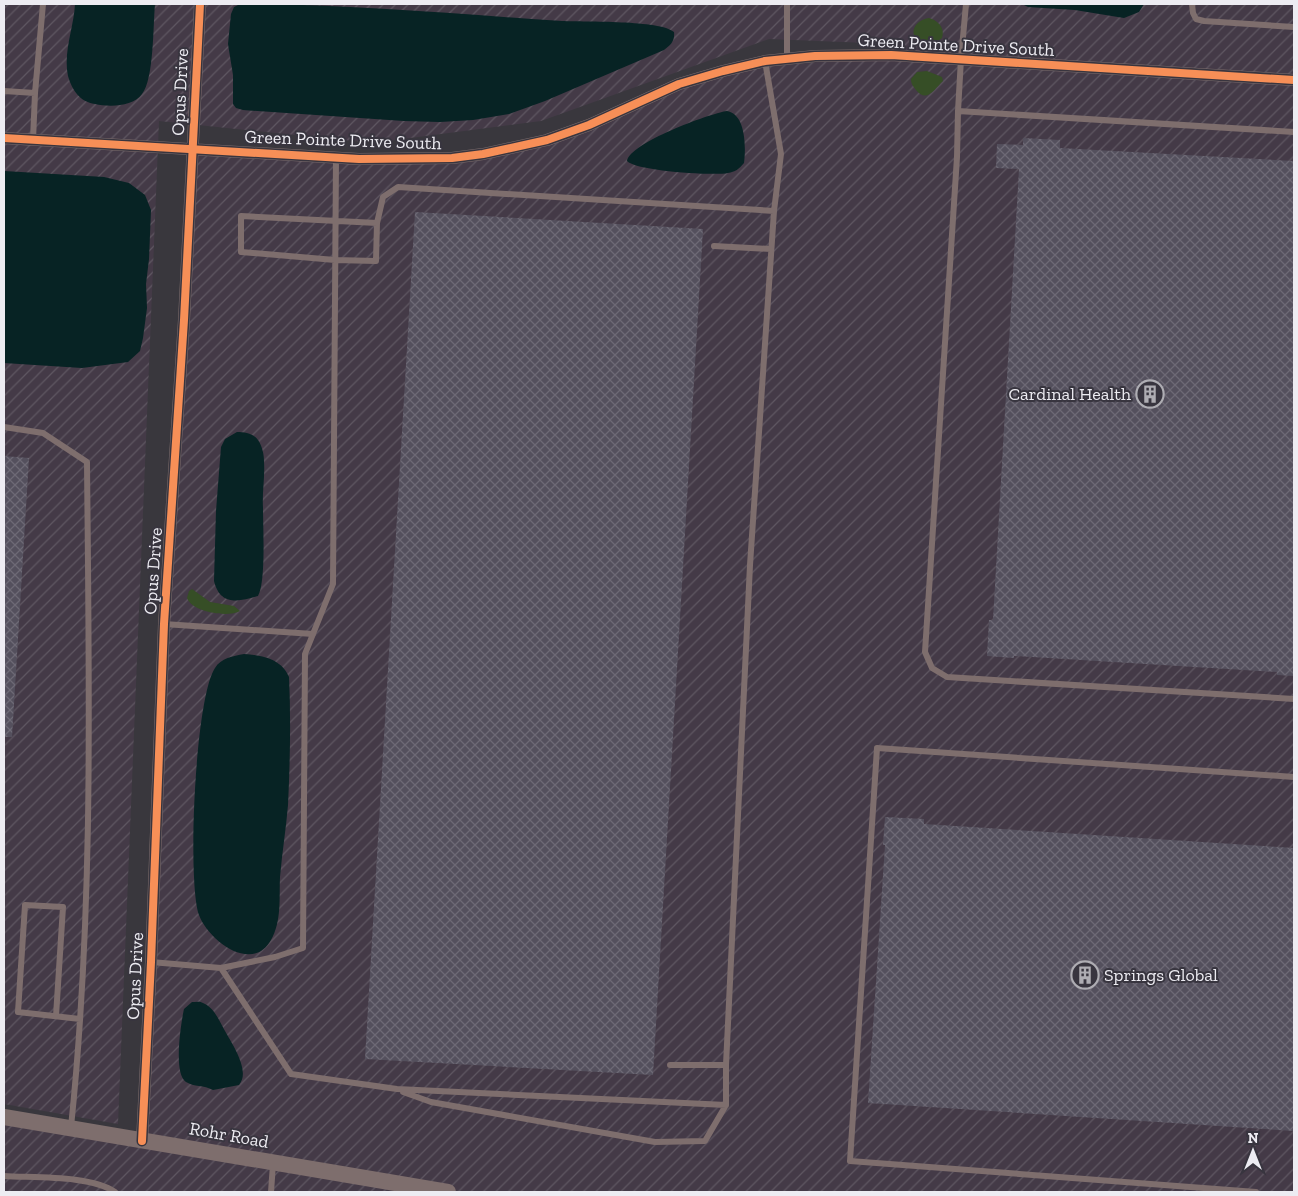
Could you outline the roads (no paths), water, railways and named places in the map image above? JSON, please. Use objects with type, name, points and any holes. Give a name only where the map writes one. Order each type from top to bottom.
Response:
[{"type":"street","name":"Opus Drive","points":[[142,1141],[164,624],[184,320],[200,4]]},
{"type":"street","name":"Green Pointe Drive South","points":[[4,138],[336,158],[452,158],[515,148],[547,140],[589,125],[679,84],[723,71],[765,61],[815,56],[870,54],[1294,80]]},
{"type":"street","name":"Rohr Road","points":[[4,1117],[448,1192]]},
{"type":"lane","points":[[32,140],[43,4]]},
{"type":"lane","points":[[787,4],[787,58]]},
{"type":"lane","points":[[966,4],[960,59],[955,187],[925,652],[932,668],[947,677],[1294,699]]},
{"type":"lane","points":[[1192,4],[1196,19],[1204,21],[1294,27]]},
{"type":"lane","points":[[397,1090],[431,1102],[655,1142],[705,1141],[726,1105],[726,1065],[750,565],[771,250],[781,154],[765,61]]},
{"type":"lane","points":[[4,91],[35,93]]},
{"type":"lane","points":[[958,111],[1294,132]]},
{"type":"lane","points":[[151,962],[222,968],[275,957],[303,948],[305,654],[333,584],[336,158]]},
{"type":"lane","points":[[377,223],[241,216],[241,252],[335,260],[376,261],[377,223],[383,197],[398,187],[774,211]]},
{"type":"lane","points":[[714,246],[771,250]]},
{"type":"lane","points":[[4,427],[43,433],[87,462],[89,634],[87,881],[78,1058],[71,1128]]},
{"type":"lane","points":[[164,624],[313,634]]},
{"type":"lane","points":[[1256,1192],[850,1161],[877,748],[1294,777]]},
{"type":"lane","points":[[56,1016],[63,907],[25,904],[18,1012],[56,1016],[80,1018]]},
{"type":"lane","points":[[222,968],[291,1074],[397,1090],[726,1105]]},
{"type":"lane","points":[[670,1065],[726,1065]]},
{"type":"lane","points":[[271,1192],[273,1163]]},
{"type":"lane","points":[[4,1176],[81,1181],[99,1184],[115,1192]]},
{"type":"place","name":"Cardinal Health","points":[[1150,394]]},
{"type":"place","name":"Springs Global","points":[[1085,975]]}]
